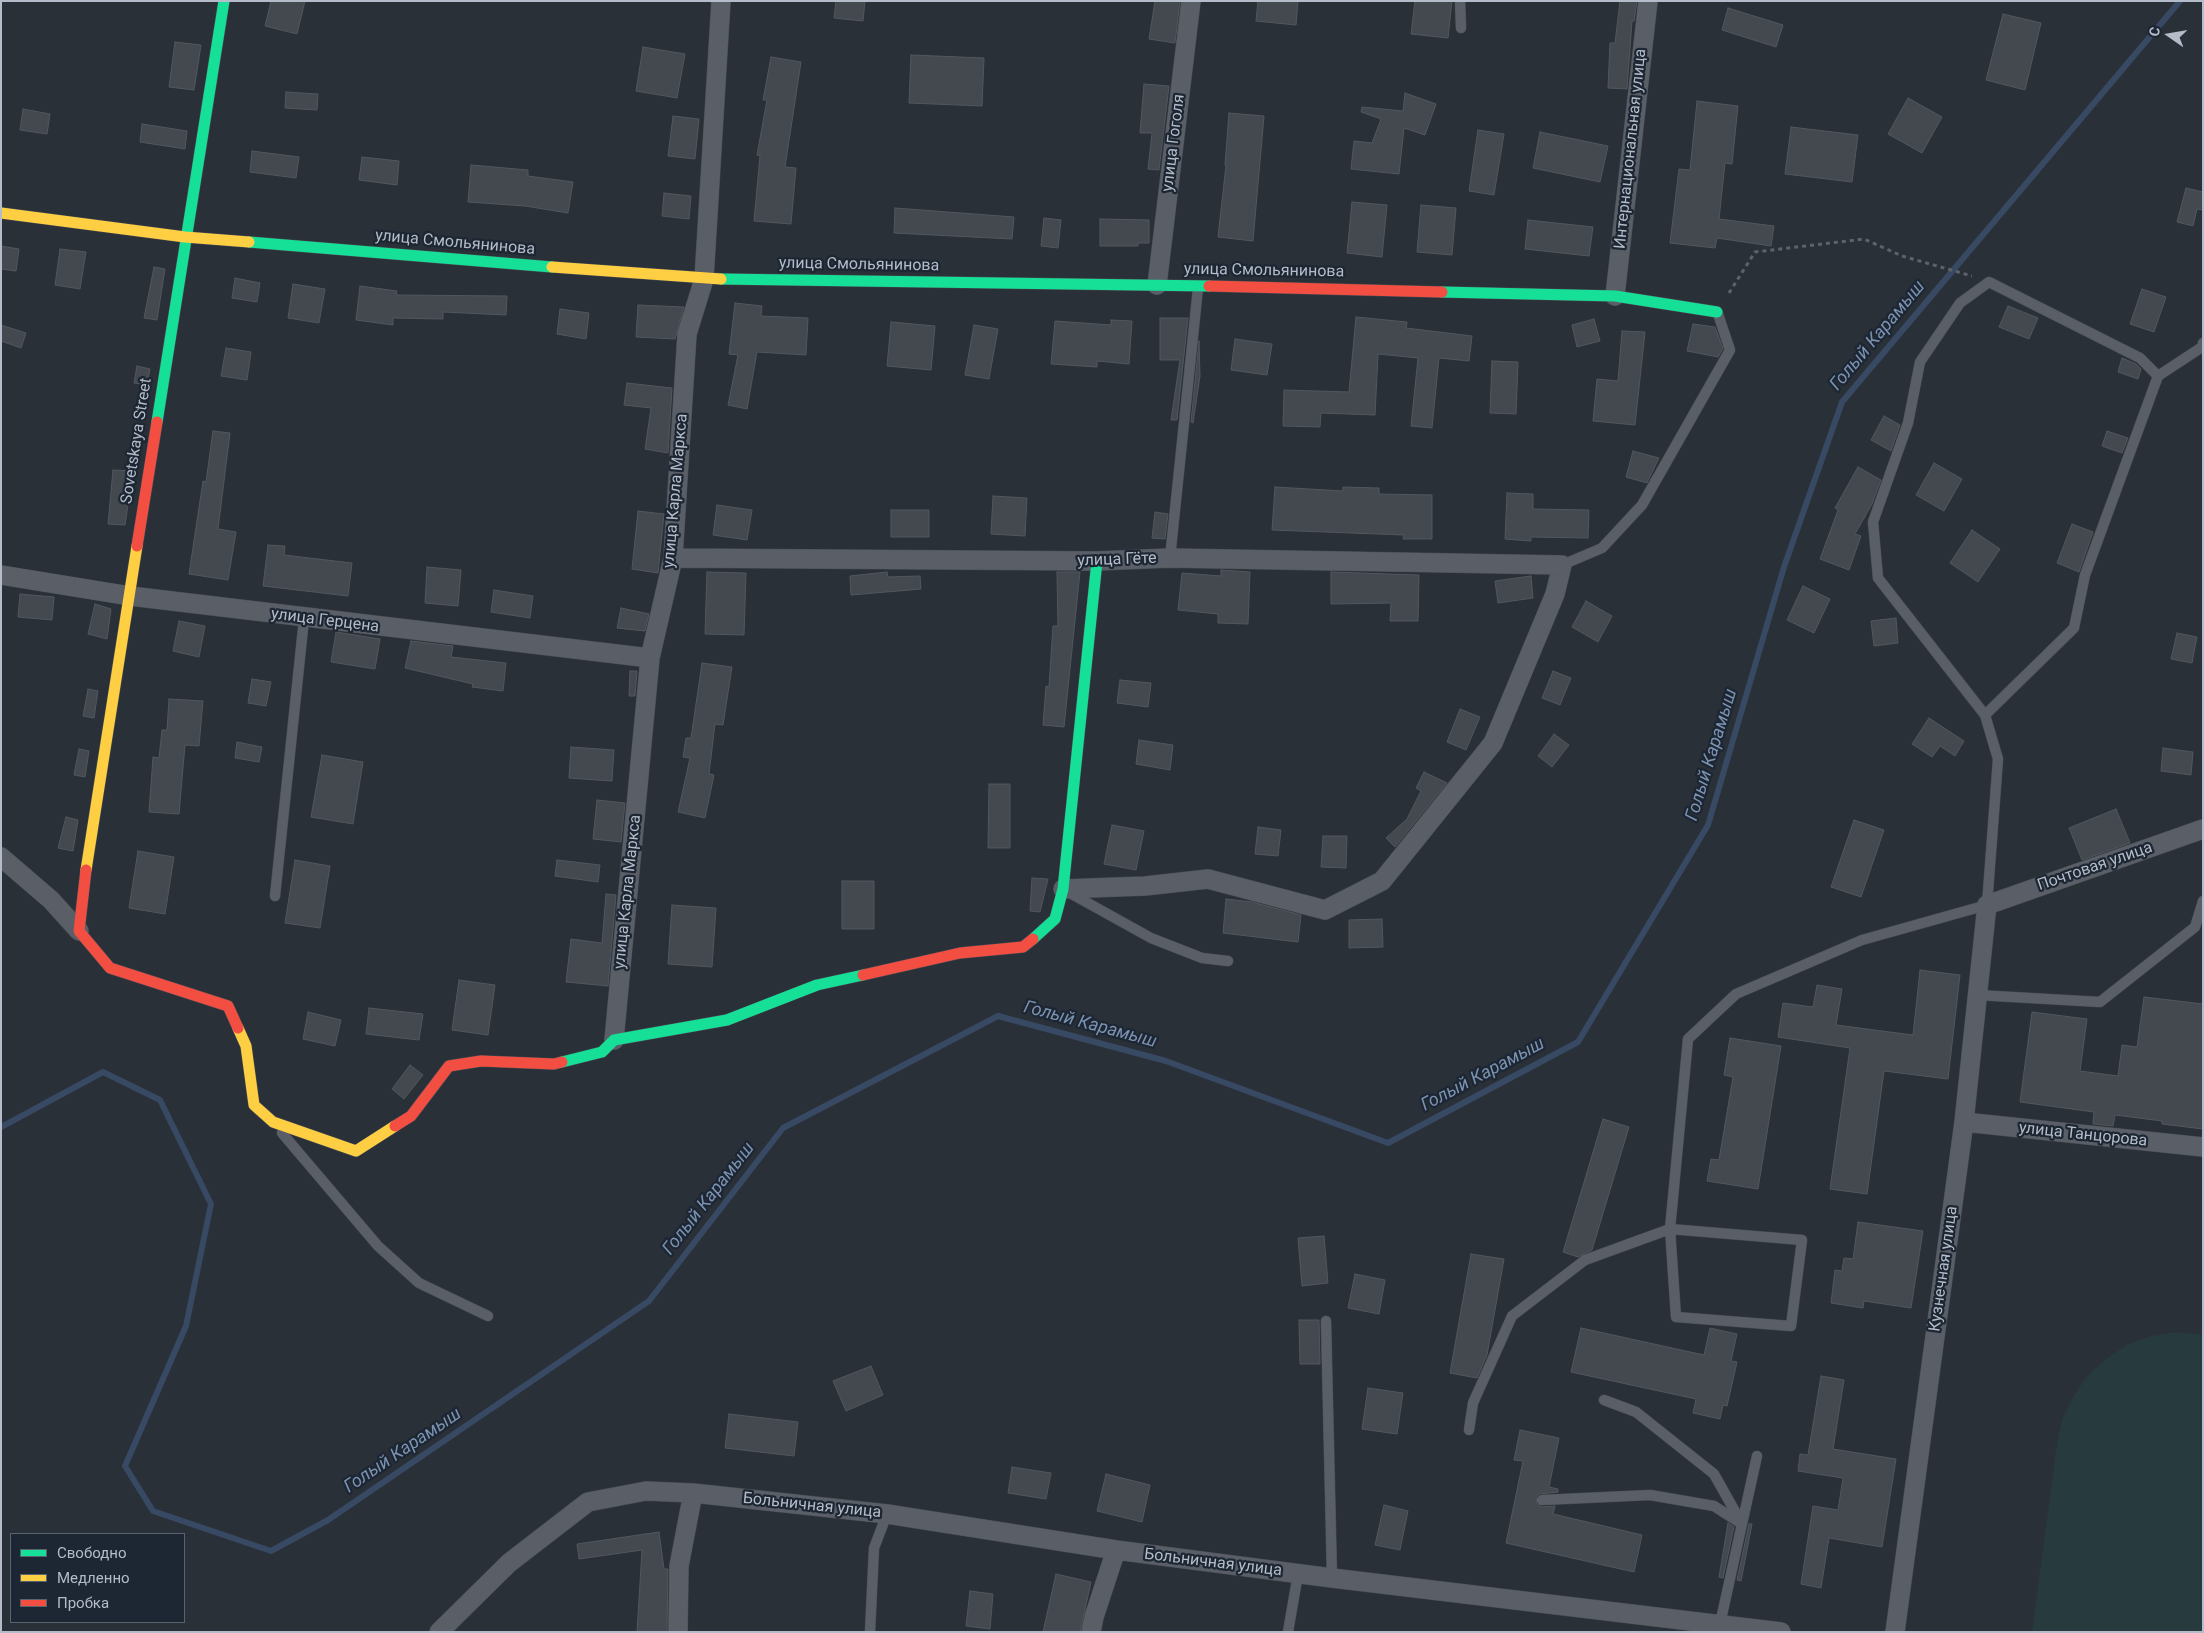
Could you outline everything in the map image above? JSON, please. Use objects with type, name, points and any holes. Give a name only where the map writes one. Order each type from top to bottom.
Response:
[{"type":"street","name":"Sovetskaya Street","points":[[79,931],[84,886],[185,237],[224,1]]},
{"type":"street","name":"улица Карла Маркса","points":[[614,1040],[650,658],[673,558],[687,334],[704,279],[721,1]]},
{"type":"street","name":"улица Гоголя","points":[[1157,285],[1191,1]]},
{"type":"street","name":"Интернациональная улица","points":[[1615,296],[1648,1]]},
{"type":"street","name":"улица Смольянинова","points":[[1,212],[185,237],[704,279],[1157,285],[1615,296],[1718,312]]},
{"type":"street","name":"улица Гёте","points":[[673,558],[1097,561],[1170,558],[1562,565]]},
{"type":"street","points":[[1,857],[51,900],[110,968],[228,1006],[246,1046],[254,1105],[273,1122],[356,1151],[411,1116],[449,1066],[481,1061],[554,1064],[602,1052],[614,1040],[727,1020],[817,985],[960,953],[1023,947],[1055,919],[1063,889],[1097,561]]},
{"type":"street","points":[[1063,889],[1145,886],[1208,879],[1325,910],[1382,881],[1493,743],[1555,594],[1562,565]]},
{"type":"street","name":"улица Герцена","points":[[1,575],[130,596],[304,619],[650,658]]},
{"type":"street","name":"Почтовая улица","points":[[1987,905],[2203,829]]},
{"type":"street","name":"Кузнечная улица","points":[[1895,1632],[1964,1122],[1987,905]]},
{"type":"street","name":"улица Танцорова","points":[[1964,1122],[2203,1147]]},
{"type":"street","name":"Больничная улица","points":[[439,1632],[509,1564],[588,1502],[646,1491],[693,1493],[887,1514],[1116,1550],[1298,1574],[1782,1632]]},
{"type":"street","points":[[678,1632],[680,1566],[693,1493]]},
{"type":"street","points":[[1091,1632],[1094,1617],[1116,1550]]},
{"type":"lane","points":[[1460,1],[1461,28]]},
{"type":"lane","points":[[1469,1430],[1473,1403],[1512,1316],[1585,1260],[1670,1229],[1802,1240],[1791,1326],[1676,1316],[1670,1229],[1688,1038],[1736,994],[1862,940],[1987,905],[1998,759],[1985,715],[1878,578],[1874,522],[1908,423],[1920,362],[1960,303],[1989,282],[2140,358],[2158,376]]},
{"type":"lane","points":[[1170,558],[1198,286]]},
{"type":"lane","points":[[1562,565],[1602,548],[1642,505],[1730,350],[1718,312]]},
{"type":"lane","points":[[1985,715],[2074,628],[2085,575],[2158,376],[2202,347],[2203,343]]},
{"type":"lane","points":[[275,896],[304,619]]},
{"type":"lane","points":[[1063,889],[1151,938],[1202,958],[1228,961]]},
{"type":"lane","points":[[1977,995],[2100,1002],[2195,927],[2203,901]]},
{"type":"lane","points":[[273,1122],[378,1246],[419,1283],[488,1316]]},
{"type":"lane","points":[[1326,1321],[1332,1578]]},
{"type":"lane","points":[[1604,1400],[1636,1412],[1714,1474],[1742,1524]]},
{"type":"lane","points":[[1720,1624],[1758,1456]]},
{"type":"lane","points":[[1542,1500],[1650,1495],[1714,1506],[1742,1524]]},
{"type":"lane","points":[[870,1632],[874,1548],[887,1514]]},
{"type":"lane","points":[[1288,1632],[1298,1574]]},
{"type":"path","points":[[1718,312],[1755,252],[1864,238],[1902,256],[1977,277]]},
{"type":"green space","points":[[2176,1332],[2203,1335],[2203,1632],[2032,1632],[2057,1444],[2062,1420],[2073,1397],[2087,1376],[2106,1359],[2127,1345],[2151,1336]]},
{"type":"building","points":[[271,1],[305,1],[297,34],[265,26]]},
{"type":"building","points":[[836,1],[865,1],[863,21],[834,18]]},
{"type":"building","points":[[1155,1],[1180,1],[1175,43],[1149,39]]},
{"type":"building","points":[[1258,1],[1298,1],[1296,25],[1256,21]]},
{"type":"building","points":[[1415,1],[1452,1],[1448,38],[1411,34]]},
{"type":"building","points":[[1620,1],[1637,1],[1634,21],[1632,21],[1627,89],[1608,88],[1610,43],[1615,43]]},
{"type":"building","points":[[1728,8],[1783,25],[1776,47],[1722,30]]},
{"type":"building","points":[[2003,14],[2041,23],[2025,90],[1986,80]]},
{"type":"building","points":[[175,42],[201,45],[194,90],[169,87]]},
{"type":"building","points":[[643,47],[685,54],[677,98],[636,91]]},
{"type":"building","points":[[911,55],[984,58],[982,106],[909,103]]},
{"type":"building","points":[[771,57],[801,62],[785,167],[796,168],[791,224],[754,221],[760,156],[757,155],[767,100],[763,100]]},
{"type":"building","points":[[1144,84],[1169,86],[1159,170],[1148,169],[1152,133],[1140,133]]},
{"type":"building","points":[[286,92],[318,94],[317,110],[285,108]]},
{"type":"building","points":[[1405,93],[1436,104],[1425,135],[1404,128],[1399,174],[1351,169],[1354,141],[1372,143],[1381,119],[1361,112],[1362,107],[1403,111]]},
{"type":"building","points":[[1908,98],[1942,117],[1922,153],[1888,134]]},
{"type":"building","points":[[1697,101],[1738,106],[1732,164],[1725,163],[1719,219],[1774,226],[1771,246],[1717,238],[1715,248],[1670,243],[1679,169],[1690,170]]},
{"type":"building","points":[[23,109],[50,114],[47,134],[20,130]]},
{"type":"building","points":[[1229,113],[1264,116],[1253,241],[1218,237],[1226,165]]},
{"type":"building","points":[[673,116],[699,119],[695,159],[668,156]]},
{"type":"building","points":[[142,124],[187,131],[185,149],[140,142]]},
{"type":"building","points":[[1791,127],[1858,135],[1852,182],[1785,174]]},
{"type":"building","points":[[1478,130],[1504,134],[1494,195],[1469,191]]},
{"type":"building","points":[[1540,132],[1608,146],[1600,182],[1533,168]]},
{"type":"building","points":[[252,151],[299,157],[296,178],[250,172]]},
{"type":"building","points":[[362,157],[399,161],[397,185],[359,180]]},
{"type":"building","points":[[471,165],[528,170],[528,176],[573,182],[568,213],[525,206],[468,202]]},
{"type":"building","points":[[2186,188],[2203,192],[2203,210],[2197,209],[2193,226],[2177,222]]},
{"type":"building","points":[[664,193],[691,196],[689,219],[662,216]]},
{"type":"building","points":[[1352,202],[1387,205],[1382,257],[1347,253]]},
{"type":"building","points":[[1421,205],[1456,208],[1452,255],[1417,252]]},
{"type":"building","points":[[895,208],[1014,217],[1012,239],[894,233]]},
{"type":"building","points":[[1044,218],[1061,220],[1058,248],[1041,246]]},
{"type":"building","points":[[1100,219],[1149,220],[1149,243],[1138,243],[1138,246],[1100,246]]},
{"type":"building","points":[[1528,220],[1593,227],[1589,256],[1525,249]]},
{"type":"building","points":[[1,246],[19,249],[16,271],[1,269]]},
{"type":"building","points":[[60,249],[86,252],[80,289],[55,285]]},
{"type":"building","points":[[154,267],[165,269],[157,320],[144,318]]},
{"type":"building","points":[[235,278],[260,283],[257,302],[232,298]]},
{"type":"building","points":[[293,284],[325,289],[319,323],[288,318]]},
{"type":"building","points":[[360,286],[397,291],[396,295],[507,296],[506,315],[443,312],[443,319],[393,318],[393,325],[356,320]]},
{"type":"building","points":[[2142,289],[2166,297],[2154,332],[2130,324]]},
{"type":"building","points":[[735,303],[762,306],[761,316],[808,318],[806,355],[757,352],[747,409],[728,405],[738,355],[729,354]]},
{"type":"building","points":[[638,305],[684,307],[675,339],[636,337]]},
{"type":"building","points":[[2008,306],[2038,318],[2029,339],[1999,327]]},
{"type":"building","points":[[560,309],[589,313],[586,339],[557,334]]},
{"type":"building","points":[[1356,317],[1407,322],[1406,328],[1472,336],[1469,361],[1439,358],[1432,428],[1411,426],[1418,358],[1378,354],[1375,415],[1321,413],[1320,427],[1283,426],[1284,390],[1349,392]]},
{"type":"building","points":[[1160,318],[1188,318],[1177,420],[1171,420],[1180,360],[1160,360]]},
{"type":"building","points":[[1594,319],[1600,341],[1577,347],[1572,325]]},
{"type":"building","points":[[1111,320],[1132,321],[1129,364],[1097,361],[1097,367],[1051,364],[1055,321],[1111,325]]},
{"type":"building","points":[[891,322],[935,326],[931,370],[887,366]]},
{"type":"building","points":[[1693,324],[1715,327],[1723,349],[1718,357],[1687,351]]},
{"type":"building","points":[[1,325],[26,333],[21,348],[1,341]]},
{"type":"building","points":[[974,325],[998,329],[989,379],[965,375]]},
{"type":"building","points":[[1622,331],[1645,332],[1635,425],[1593,421],[1597,379],[1618,381]]},
{"type":"building","points":[[1235,339],[1272,344],[1267,375],[1231,370]]},
{"type":"building","points":[[1199,341],[1200,376],[1193,423],[1191,422]]},
{"type":"building","points":[[226,348],[251,352],[247,380],[221,376]]},
{"type":"building","points":[[2122,358],[2136,364],[2141,369],[2138,379],[2118,372]]},
{"type":"building","points":[[1492,361],[1518,362],[1516,414],[1490,413]]},
{"type":"building","points":[[137,366],[150,369],[147,385],[134,383]]},
{"type":"building","points":[[627,383],[672,388],[668,453],[645,449],[651,408],[624,405]]},
{"type":"building","points":[[1884,416],[1900,425],[1891,451],[1871,440]]},
{"type":"building","points":[[213,431],[230,433],[218,529],[236,532],[228,580],[189,574],[203,481],[206,482]]},
{"type":"building","points":[[2107,431],[2128,438],[2122,453],[2102,446]]},
{"type":"building","points":[[1633,451],[1659,458],[1647,483],[1626,477]]},
{"type":"building","points":[[1934,463],[1962,479],[1944,511],[1916,495]]},
{"type":"building","points":[[1858,467],[1881,480],[1872,504],[1855,534],[1861,536],[1849,570],[1820,559],[1838,510],[1835,508]]},
{"type":"building","points":[[113,470],[133,471],[125,525],[108,524]]},
{"type":"building","points":[[1275,487],[1343,491],[1343,487],[1379,488],[1379,494],[1432,495],[1432,539],[1403,539],[1404,535],[1272,530]]},
{"type":"building","points":[[1507,493],[1533,494],[1533,509],[1589,510],[1588,538],[1531,537],[1531,541],[1505,539]]},
{"type":"building","points":[[993,496],[1027,498],[1025,536],[991,534]]},
{"type":"building","points":[[717,505],[752,510],[747,540],[713,535]]},
{"type":"building","points":[[891,510],[929,510],[929,537],[891,537]]},
{"type":"building","points":[[638,511],[664,514],[658,573],[632,569]]},
{"type":"building","points":[[1155,512],[1168,514],[1165,539],[1152,538]]},
{"type":"building","points":[[2072,524],[2093,532],[2079,572],[2057,563]]},
{"type":"building","points":[[1972,530],[2000,549],[1978,582],[1950,563]]},
{"type":"building","points":[[268,545],[285,546],[284,555],[352,563],[348,596],[263,586]]},
{"type":"building","points":[[427,567],[461,570],[458,606],[425,603]]},
{"type":"building","points":[[1221,570],[1250,572],[1248,624],[1218,623],[1218,614],[1178,610],[1182,573],[1221,576]]},
{"type":"building","points":[[707,572],[746,573],[744,635],[705,634]]},
{"type":"building","points":[[887,572],[888,577],[920,576],[921,589],[851,595],[850,576]]},
{"type":"building","points":[[1057,572],[1080,572],[1064,727],[1043,725],[1046,686],[1049,687],[1053,626],[1058,626]]},
{"type":"building","points":[[1331,572],[1419,575],[1418,621],[1390,621],[1391,603],[1331,604]]},
{"type":"building","points":[[1531,576],[1533,598],[1498,603],[1495,581]]},
{"type":"building","points":[[1803,586],[1830,599],[1814,633],[1787,620]]},
{"type":"building","points":[[494,590],[533,596],[530,618],[491,612]]},
{"type":"building","points":[[20,594],[54,597],[52,620],[18,617]]},
{"type":"building","points":[[1586,601],[1612,616],[1598,642],[1572,627]]},
{"type":"building","points":[[95,604],[111,609],[107,639],[88,634]]},
{"type":"building","points":[[621,608],[649,614],[645,631],[617,628]]},
{"type":"building","points":[[1896,618],[1898,643],[1874,646],[1871,621]]},
{"type":"building","points":[[179,621],[205,626],[199,657],[173,651]]},
{"type":"building","points":[[336,632],[380,639],[375,669],[331,662]]},
{"type":"building","points":[[2177,633],[2197,637],[2192,663],[2171,659]]},
{"type":"building","points":[[411,641],[453,646],[451,657],[506,663],[503,691],[472,687],[473,684],[405,668]]},
{"type":"building","points":[[702,663],[732,667],[723,725],[715,724],[709,774],[714,775],[705,818],[678,812],[690,758],[683,757],[686,738],[691,738]]},
{"type":"building","points":[[630,671],[637,671],[635,696],[629,696]]},
{"type":"building","points":[[1553,671],[1571,678],[1560,705],[1542,698]]},
{"type":"building","points":[[252,679],[271,682],[266,706],[248,703]]},
{"type":"building","points":[[1120,680],[1151,683],[1148,707],[1117,703]]},
{"type":"building","points":[[88,689],[98,691],[94,718],[83,716]]},
{"type":"building","points":[[169,699],[203,701],[199,746],[185,745],[179,814],[149,812],[153,757],[159,758],[162,730],[167,730]]},
{"type":"building","points":[[1460,709],[1480,717],[1466,750],[1447,742]]},
{"type":"building","points":[[1929,718],[1964,741],[1955,756],[1940,746],[1932,757],[1912,744]]},
{"type":"building","points":[[1554,734],[1569,745],[1552,767],[1538,756]]},
{"type":"building","points":[[1139,740],[1173,745],[1170,770],[1136,764]]},
{"type":"building","points":[[237,742],[262,747],[259,762],[235,758]]},
{"type":"building","points":[[571,747],[614,750],[612,781],[569,778]]},
{"type":"building","points":[[2163,748],[2193,752],[2191,775],[2161,771]]},
{"type":"building","points":[[79,749],[89,751],[85,777],[74,775]]},
{"type":"building","points":[[322,755],[363,762],[353,824],[311,817]]},
{"type":"building","points":[[1424,772],[1447,783],[1395,847],[1386,838],[1407,819],[1421,791],[1416,788]]},
{"type":"building","points":[[989,784],[1010,784],[1010,848],[988,848]]},
{"type":"building","points":[[597,800],[625,803],[621,842],[593,839]]},
{"type":"building","points":[[2116,809],[2130,843],[2082,860],[2069,828]]},
{"type":"building","points":[[66,817],[78,820],[73,851],[58,848]]},
{"type":"building","points":[[1854,820],[1884,830],[1861,897],[1831,887]]},
{"type":"building","points":[[1112,825],[1144,831],[1136,870],[1104,864]]},
{"type":"building","points":[[1258,827],[1281,830],[1278,856],[1255,854]]},
{"type":"building","points":[[1323,836],[1347,836],[1346,868],[1321,867]]},
{"type":"building","points":[[138,851],[174,857],[165,914],[129,908]]},
{"type":"building","points":[[295,860],[330,866],[320,928],[285,923]]},
{"type":"building","points":[[557,860],[600,865],[598,882],[555,876]]},
{"type":"building","points":[[1032,878],[1048,879],[1040,912],[1030,911]]},
{"type":"building","points":[[842,881],[874,881],[874,929],[842,929]]},
{"type":"building","points":[[606,894],[616,895],[608,986],[566,982],[571,939],[602,943]]},
{"type":"building","points":[[1226,899],[1252,902],[1301,915],[1298,942],[1223,933]]},
{"type":"building","points":[[672,905],[716,908],[712,967],[668,964]]},
{"type":"building","points":[[1382,919],[1383,947],[1349,948],[1349,920]]},
{"type":"building","points":[[1920,970],[1960,975],[1948,1079],[1884,1071],[1867,1194],[1830,1189],[1850,1048],[1778,1037],[1783,1003],[1813,1007],[1817,985],[1842,989],[1836,1025],[1913,1035]]},
{"type":"building","points":[[459,980],[495,985],[488,1035],[452,1030]]},
{"type":"building","points":[[2144,997],[2203,1004],[2203,1129],[2162,1124],[2162,1121],[2115,1115],[2113,1126],[2093,1124],[2094,1112],[2020,1102],[2032,1012],[2087,1019],[2080,1071],[2118,1076],[2122,1045],[2137,1047]]},
{"type":"building","points":[[369,1008],[423,1014],[419,1040],[366,1034]]},
{"type":"building","points":[[308,1012],[341,1020],[335,1046],[303,1039]]},
{"type":"building","points":[[1730,1038],[1781,1046],[1758,1189],[1707,1181],[1711,1159],[1719,1160],[1733,1077],[1724,1075]]},
{"type":"building","points":[[410,1065],[423,1075],[404,1099],[392,1089]]},
{"type":"building","points":[[1603,1119],[1629,1127],[1592,1250],[1578,1257],[1563,1252]]},
{"type":"building","points":[[1858,1222],[1923,1231],[1911,1308],[1864,1301],[1863,1308],[1831,1303],[1835,1270],[1842,1271],[1844,1258],[1853,1259]]},
{"type":"building","points":[[1324,1236],[1328,1283],[1302,1286],[1298,1238]]},
{"type":"building","points":[[1471,1254],[1504,1259],[1487,1355],[1477,1378],[1450,1373]]},
{"type":"building","points":[[1355,1274],[1385,1280],[1379,1314],[1348,1308]]},
{"type":"building","points":[[1299,1320],[1319,1320],[1320,1364],[1300,1364]]},
{"type":"building","points":[[1581,1328],[1704,1355],[1710,1328],[1737,1334],[1731,1361],[1737,1362],[1727,1406],[1723,1405],[1720,1419],[1693,1413],[1696,1399],[1571,1372]]},
{"type":"building","points":[[871,1366],[883,1395],[846,1411],[833,1381]]},
{"type":"building","points":[[1821,1376],[1844,1380],[1833,1449],[1896,1459],[1882,1547],[1829,1538],[1821,1588],[1801,1584],[1813,1506],[1838,1510],[1843,1478],[1798,1471],[1800,1454],[1808,1455]]},
{"type":"building","points":[[1368,1388],[1403,1393],[1397,1434],[1362,1429]]},
{"type":"building","points":[[729,1414],[798,1422],[794,1456],[725,1448]]},
{"type":"building","points":[[1520,1430],[1559,1438],[1549,1487],[1558,1489],[1558,1492],[1539,1494],[1536,1497],[1537,1504],[1542,1507],[1555,1506],[1553,1514],[1642,1535],[1634,1572],[1506,1543],[1523,1461],[1514,1460]]},
{"type":"building","points":[[1012,1467],[1051,1473],[1046,1499],[1008,1493]]},
{"type":"building","points":[[1106,1474],[1150,1485],[1142,1522],[1097,1511]]},
{"type":"building","points":[[1384,1505],[1408,1511],[1400,1550],[1375,1545]]},
{"type":"building","points":[[1728,1523],[1734,1527],[1723,1578],[1719,1577]]},
{"type":"building","points":[[1749,1524],[1752,1524],[1741,1581],[1737,1580]]},
{"type":"building","points":[[659,1532],[664,1569],[668,1569],[667,1632],[637,1632],[642,1550],[579,1559],[577,1544]]},
{"type":"building","points":[[1056,1574],[1091,1582],[1080,1632],[1043,1632]]},
{"type":"building","points":[[970,1591],[993,1594],[990,1629],[966,1626]]},
{"type":"waterway","name":"Голый Карамыш","points":[[1,1127],[103,1072],[160,1100],[211,1204],[186,1326],[125,1466],[153,1511],[271,1551],[328,1520],[649,1301],[783,1128],[998,1016],[1166,1061],[1388,1143],[1578,1042],[1708,825],[1784,567],[1842,402],[2180,1]]},
{"type":"traffic: fast","points":[[157,422],[224,1]]},
{"type":"traffic: fast","points":[[249,242],[552,267]]},
{"type":"traffic: fast","points":[[721,279],[1209,286]]},
{"type":"traffic: fast","points":[[1442,292],[1615,296],[1717,312]]},
{"type":"traffic: fast","points":[[1033,939],[1055,919],[1063,889],[1097,561]]},
{"type":"traffic: fast","points":[[562,1062],[602,1052],[614,1040],[727,1020],[817,985],[863,975]]},
{"type":"traffic: slow","points":[[1,213],[185,237],[249,242]]},
{"type":"traffic: slow","points":[[552,267],[721,279]]},
{"type":"traffic: slow","points":[[86,870],[137,546]]},
{"type":"traffic: slow","points":[[238,1028],[246,1046],[254,1105],[273,1122],[356,1151],[395,1126]]},
{"type":"traffic: jam","points":[[1209,286],[1442,292]]},
{"type":"traffic: jam","points":[[137,546],[157,422]]},
{"type":"traffic: jam","points":[[86,870],[79,931],[110,968],[228,1006],[238,1028]]},
{"type":"traffic: jam","points":[[863,975],[960,953],[1023,947],[1033,939]]},
{"type":"traffic: jam","points":[[395,1126],[411,1116],[449,1066],[481,1061],[554,1064],[562,1062]]}]
